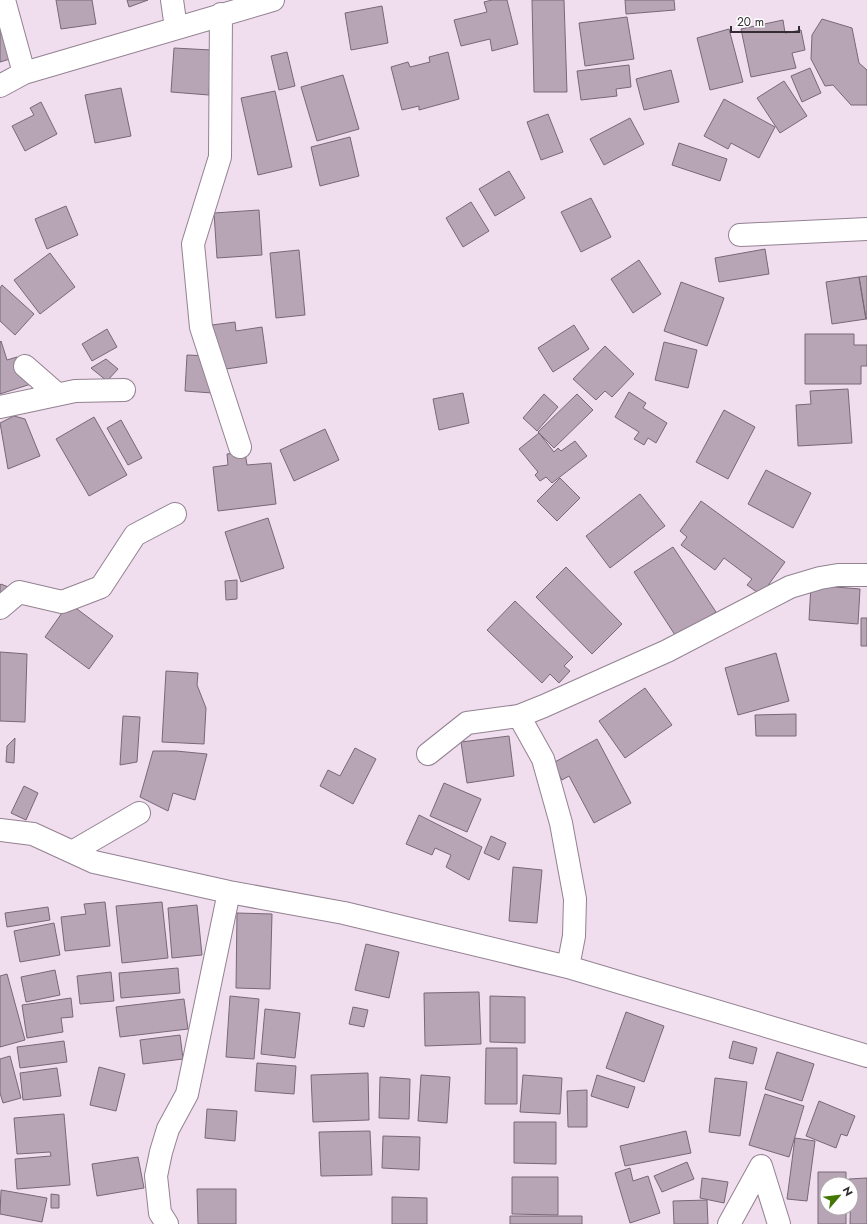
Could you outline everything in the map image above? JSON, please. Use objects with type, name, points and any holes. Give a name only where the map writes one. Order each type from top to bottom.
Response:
[{"type":"street","points":[[4,0],[24,73]]},
{"type":"street","points":[[172,0],[176,28]]},
{"type":"street","points":[[0,86],[24,73],[273,0]]},
{"type":"street","points":[[221,14],[220,157],[193,244],[201,327],[240,448]]},
{"type":"street","points":[[740,235],[867,229]]},
{"type":"street","points":[[25,366],[57,394]]},
{"type":"street","points":[[0,407],[75,391],[124,390]]},
{"type":"street","points":[[0,608],[19,592],[62,602],[101,587],[135,535],[176,514]]},
{"type":"street","points":[[428,754],[467,723],[520,716],[544,706],[667,651],[790,587],[820,578],[838,575],[867,574]]},
{"type":"street","points":[[520,716],[543,759],[561,823],[576,899],[574,936],[568,967]]},
{"type":"street","points":[[72,852],[139,813]]},
{"type":"street","points":[[0,830],[33,834],[94,862],[229,892],[344,913],[568,967],[867,1056]]},
{"type":"street","points":[[167,1224],[160,1213],[156,1176],[157,1170],[168,1129],[187,1094],[229,892]]},
{"type":"street","points":[[729,1224],[761,1166],[779,1224]]},
{"type":"building","points":[[56,0],[92,0],[96,24],[61,29]]},
{"type":"building","points":[[127,0],[148,0],[129,7]]},
{"type":"building","points":[[492,0],[507,0],[518,44],[492,51],[490,39],[461,46],[454,20],[487,12],[484,2]]},
{"type":"building","points":[[532,0],[564,0],[567,92],[534,92]]},
{"type":"building","points":[[625,0],[674,0],[675,10],[626,14]]},
{"type":"building","points":[[382,6],[388,43],[351,50],[345,13]]},
{"type":"building","points":[[627,17],[634,59],[585,66],[579,23]]},
{"type":"building","points":[[822,19],[852,28],[859,63],[867,70],[867,105],[851,105],[833,85],[825,86],[811,59],[812,35]]},
{"type":"building","points":[[783,20],[785,33],[801,30],[805,50],[792,53],[796,68],[751,77],[741,29]]},
{"type":"building","points":[[0,25],[10,59],[0,62]]},
{"type":"building","points":[[729,29],[743,82],[710,90],[697,38]]},
{"type":"building","points":[[174,48],[211,50],[209,95],[171,92]]},
{"type":"building","points":[[287,52],[295,86],[279,90],[271,56]]},
{"type":"building","points":[[448,52],[459,99],[419,110],[419,106],[402,110],[391,67],[408,62],[410,67],[430,62],[429,57]]},
{"type":"building","points":[[629,65],[631,87],[616,89],[617,96],[581,100],[577,71]]},
{"type":"building","points":[[810,68],[821,93],[802,102],[791,76]]},
{"type":"building","points":[[671,70],[679,102],[644,110],[636,79]]},
{"type":"building","points":[[343,75],[359,129],[317,141],[301,87]]},
{"type":"building","points":[[784,81],[807,116],[780,133],[757,98]]},
{"type":"building","points":[[121,88],[131,136],[95,143],[85,95]]},
{"type":"building","points":[[275,91],[292,167],[258,175],[241,98]]},
{"type":"building","points":[[724,99],[775,127],[759,158],[731,143],[728,149],[704,136]]},
{"type":"building","points":[[41,102],[57,134],[25,151],[12,126],[34,115],[30,108]]},
{"type":"building","points":[[548,114],[563,152],[541,160],[527,122]]},
{"type":"building","points":[[630,118],[644,144],[604,165],[590,139]]},
{"type":"building","points":[[350,137],[359,176],[320,186],[311,147]]},
{"type":"building","points":[[679,143],[727,159],[720,181],[672,165]]},
{"type":"building","points":[[509,171],[525,198],[495,216],[479,189]]},
{"type":"building","points":[[591,198],[611,237],[581,252],[561,212]]},
{"type":"building","points":[[471,202],[489,231],[463,247],[446,218]]},
{"type":"building","points":[[66,206],[78,235],[47,249],[35,219]]},
{"type":"building","points":[[259,210],[262,255],[217,258],[214,213]]},
{"type":"building","points":[[765,249],[769,274],[719,282],[715,258]]},
{"type":"building","points":[[299,250],[305,315],[276,318],[270,253]]},
{"type":"building","points":[[50,253],[75,287],[40,314],[14,280]]},
{"type":"building","points":[[639,260],[661,294],[633,313],[611,279]]},
{"type":"building","points":[[867,276],[867,319],[866,319],[859,277]]},
{"type":"building","points":[[859,277],[866,319],[832,324],[826,282]]},
{"type":"building","points":[[681,282],[724,298],[707,346],[664,331]]},
{"type":"building","points":[[2,285],[34,314],[15,335],[0,321],[0,288]]},
{"type":"building","points":[[235,322],[236,331],[262,327],[267,363],[219,370],[212,325]]},
{"type":"building","points":[[574,325],[589,349],[553,372],[538,348]]},
{"type":"building","points":[[107,329],[117,347],[92,361],[82,344]]},
{"type":"building","points":[[805,334],[854,334],[854,345],[867,345],[867,366],[861,366],[861,384],[805,384]]},
{"type":"building","points":[[1,341],[7,360],[17,357],[21,368],[31,384],[0,394],[0,342]]},
{"type":"building","points":[[664,342],[697,350],[688,388],[655,380]]},
{"type":"building","points":[[605,346],[634,374],[612,397],[605,391],[596,400],[573,379]]},
{"type":"building","points":[[187,355],[209,356],[212,393],[185,391]]},
{"type":"building","points":[[106,359],[118,369],[107,381],[91,368]]},
{"type":"building","points":[[848,389],[852,443],[798,446],[796,405],[811,404],[810,391]]},
{"type":"building","points":[[629,392],[646,403],[643,408],[667,423],[656,443],[648,438],[644,445],[634,439],[639,432],[615,417]]},
{"type":"building","points":[[463,393],[469,423],[439,430],[433,399]]},
{"type":"building","points":[[544,394],[558,407],[537,431],[523,418]]},
{"type":"building","points":[[577,394],[593,410],[554,448],[538,432]]},
{"type":"building","points":[[724,410],[755,427],[728,479],[696,462]]},
{"type":"building","points":[[14,416],[25,419],[40,456],[8,469],[0,423]]},
{"type":"building","points":[[94,417],[127,475],[89,496],[56,439]]},
{"type":"building","points":[[121,420],[142,458],[128,465],[107,428]]},
{"type":"building","points":[[325,429],[339,460],[294,481],[280,450]]},
{"type":"building","points":[[539,433],[554,452],[558,448],[561,451],[575,441],[587,456],[552,483],[546,477],[540,481],[535,475],[538,472],[519,449]]},
{"type":"building","points":[[245,452],[247,465],[271,463],[276,504],[218,511],[213,467],[228,465],[227,454]]},
{"type":"building","points":[[766,470],[811,493],[793,528],[748,504]]},
{"type":"building","points":[[560,478],[580,498],[557,521],[537,501]]},
{"type":"building","points":[[640,494],[665,526],[610,568],[586,536]]},
{"type":"building","points":[[701,501],[785,562],[761,595],[747,585],[752,579],[724,558],[715,570],[681,545],[687,537],[680,531]]},
{"type":"building","points":[[268,518],[284,568],[241,582],[225,532]]},
{"type":"building","points":[[673,547],[716,612],[677,638],[634,572]]},
{"type":"building","points":[[566,567],[622,624],[592,654],[536,597]]},
{"type":"building","points":[[237,580],[237,599],[226,600],[225,581]]},
{"type":"building","points":[[1,584],[8,587],[0,596],[0,585]]},
{"type":"building","points":[[811,585],[860,589],[858,624],[809,620]]},
{"type":"building","points":[[515,601],[573,657],[564,666],[570,671],[559,683],[550,674],[542,683],[487,630]]},
{"type":"building","points":[[69,603],[113,636],[89,669],[45,637]]},
{"type":"building","points":[[861,618],[867,618],[867,646],[861,646]]},
{"type":"building","points":[[0,652],[27,654],[25,722],[0,721]]},
{"type":"building","points":[[776,653],[789,701],[738,715],[725,668]]},
{"type":"building","points":[[166,671],[198,673],[197,685],[206,708],[204,744],[162,742]]},
{"type":"building","points":[[645,688],[672,725],[625,758],[599,721]]},
{"type":"building","points":[[796,714],[796,736],[756,736],[755,715]]},
{"type":"building","points":[[123,716],[140,717],[137,762],[120,765]]},
{"type":"building","points":[[509,736],[514,776],[467,783],[461,742]]},
{"type":"building","points":[[15,738],[14,763],[6,762],[7,746]]},
{"type":"building","points":[[597,739],[631,803],[594,823],[569,776],[562,780],[553,763]]},
{"type":"building","points":[[355,748],[376,759],[353,804],[320,786],[328,770],[340,776]]},
{"type":"building","points":[[153,751],[176,751],[207,754],[195,800],[173,793],[168,811],[140,797]]},
{"type":"building","points":[[444,783],[481,799],[467,832],[430,816]]},
{"type":"building","points":[[24,786],[38,793],[26,820],[11,813]]},
{"type":"building","points":[[419,815],[482,847],[469,880],[446,867],[451,855],[435,848],[432,855],[406,844]]},
{"type":"building","points":[[491,836],[506,843],[499,860],[484,853]]},
{"type":"building","points":[[513,867],[542,870],[537,923],[509,921]]},
{"type":"building","points":[[105,902],[110,946],[65,951],[61,917],[86,914],[84,904]]},
{"type":"building","points":[[162,902],[168,958],[122,963],[116,906]]},
{"type":"building","points":[[197,905],[202,955],[172,958],[168,908]]},
{"type":"building","points":[[48,907],[50,920],[7,927],[5,913]]},
{"type":"building","points":[[237,913],[272,914],[270,989],[236,988]]},
{"type":"building","points":[[54,923],[60,955],[20,962],[14,931]]},
{"type":"building","points":[[366,944],[399,952],[389,998],[355,990]]},
{"type":"building","points":[[178,968],[180,993],[121,998],[119,973]]},
{"type":"building","points":[[55,970],[60,995],[26,1002],[21,977]]},
{"type":"building","points":[[111,972],[114,1001],[80,1004],[77,976]]},
{"type":"building","points":[[7,974],[25,1040],[0,1047],[0,976]]},
{"type":"building","points":[[479,992],[481,1044],[425,1046],[424,993]]},
{"type":"building","points":[[230,996],[259,999],[254,1059],[226,1057]]},
{"type":"building","points":[[490,996],[525,997],[525,1043],[490,1042]]},
{"type":"building","points":[[71,998],[73,1017],[61,1018],[63,1032],[27,1038],[22,1005]]},
{"type":"building","points":[[184,999],[188,1029],[120,1037],[116,1007]]},
{"type":"building","points":[[353,1007],[368,1010],[364,1027],[349,1024]]},
{"type":"building","points":[[265,1009],[300,1013],[295,1058],[261,1054]]},
{"type":"building","points":[[626,1012],[664,1026],[644,1082],[606,1068]]},
{"type":"building","points":[[180,1035],[183,1059],[143,1064],[140,1040]]},
{"type":"building","points":[[64,1041],[67,1062],[20,1068],[17,1047]]},
{"type":"building","points":[[733,1041],[757,1048],[753,1064],[729,1058]]},
{"type":"building","points":[[486,1048],[517,1048],[517,1104],[485,1104]]},
{"type":"building","points":[[777,1052],[814,1064],[802,1101],[765,1089]]},
{"type":"building","points":[[10,1056],[21,1098],[3,1103],[0,1093],[0,1059]]},
{"type":"building","points":[[257,1063],[296,1066],[294,1094],[255,1091]]},
{"type":"building","points":[[99,1067],[125,1074],[116,1111],[90,1105]]},
{"type":"building","points":[[57,1068],[61,1096],[23,1100],[20,1073]]},
{"type":"building","points":[[368,1073],[369,1120],[313,1122],[311,1075]]},
{"type":"building","points":[[421,1075],[450,1077],[447,1123],[418,1121]]},
{"type":"building","points":[[523,1075],[562,1078],[560,1114],[520,1112]]},
{"type":"building","points":[[597,1075],[635,1087],[628,1108],[591,1096]]},
{"type":"building","points":[[380,1077],[410,1079],[409,1119],[379,1118]]},
{"type":"building","points":[[715,1078],[747,1082],[740,1136],[709,1132]]},
{"type":"building","points":[[587,1090],[587,1127],[568,1127],[567,1091]]},
{"type":"building","points":[[765,1094],[804,1106],[789,1157],[749,1145]]},
{"type":"building","points":[[819,1101],[855,1116],[847,1136],[841,1134],[836,1148],[806,1136]]},
{"type":"building","points":[[207,1109],[237,1111],[235,1141],[205,1138]]},
{"type":"building","points":[[64,1114],[70,1185],[17,1189],[15,1159],[51,1156],[50,1152],[17,1154],[14,1118]]},
{"type":"building","points":[[514,1122],[556,1122],[556,1164],[514,1163]]},
{"type":"building","points":[[370,1131],[372,1175],[321,1176],[319,1132]]},
{"type":"building","points":[[686,1131],[691,1153],[625,1166],[620,1146]]},
{"type":"building","points":[[383,1136],[420,1137],[419,1170],[382,1168]]},
{"type":"building","points":[[795,1138],[815,1141],[807,1201],[787,1199]]},
{"type":"building","points":[[138,1157],[144,1188],[97,1196],[92,1164]]},
{"type":"building","points":[[687,1162],[694,1179],[662,1192],[654,1176]]},
{"type":"building","points":[[630,1168],[633,1181],[648,1176],[660,1213],[630,1223],[615,1173]]},
{"type":"building","points":[[818,1172],[846,1172],[846,1176],[819,1176],[819,1216],[846,1216],[846,1224],[818,1224]]},
{"type":"building","points":[[512,1177],[558,1177],[558,1215],[512,1214]]},
{"type":"building","points":[[702,1178],[728,1182],[724,1203],[700,1198]]},
{"type":"building","points":[[859,1178],[867,1178],[867,1224],[850,1224],[850,1216],[859,1216]]},
{"type":"building","points":[[197,1189],[236,1189],[236,1224],[198,1224]]},
{"type":"building","points":[[1,1190],[47,1198],[42,1222],[0,1214]]},
{"type":"building","points":[[51,1194],[59,1195],[59,1208],[51,1208]]},
{"type":"building","points":[[392,1197],[427,1198],[427,1224],[392,1224]]},
{"type":"building","points":[[707,1200],[708,1224],[674,1224],[673,1201]]},
{"type":"building","points":[[510,1216],[582,1216],[582,1224],[510,1224]]}]
